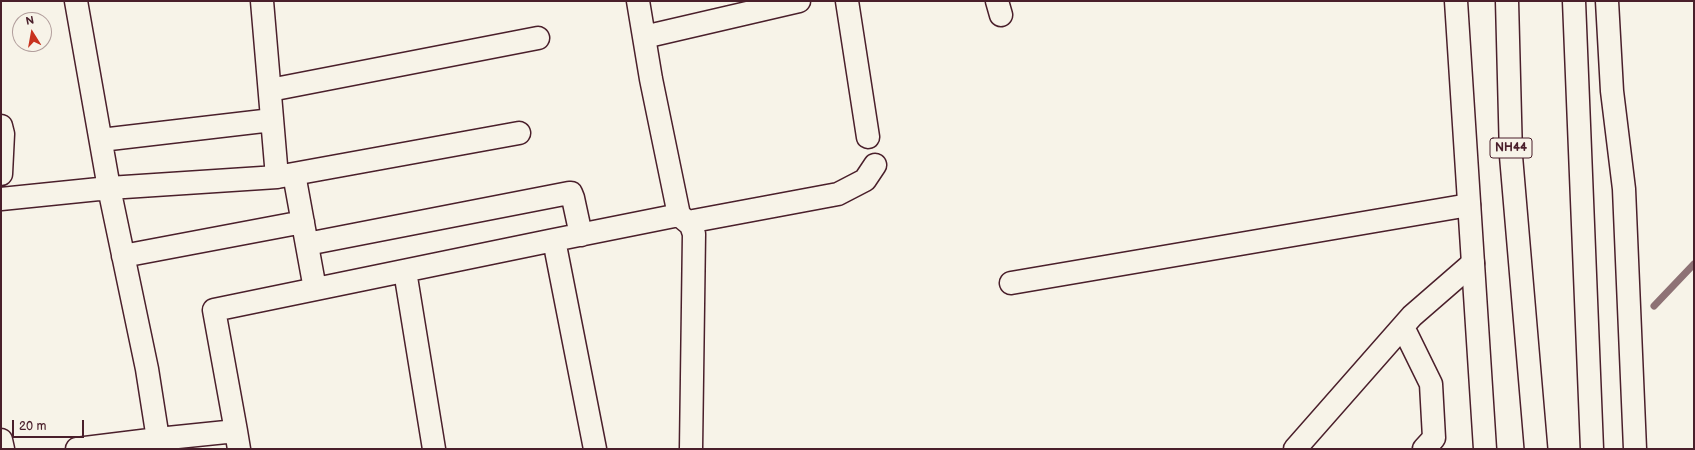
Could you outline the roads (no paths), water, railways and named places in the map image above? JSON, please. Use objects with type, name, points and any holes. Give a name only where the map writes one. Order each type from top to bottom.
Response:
[{"type":"main road","points":[[76,1],[109,188],[147,369],[158,439]]},
{"type":"main road","points":[[262,1],[272,120],[286,176],[303,222],[315,289]]},
{"type":"main road","points":[[638,1],[644,37],[683,218],[693,229],[694,234],[692,449]]},
{"type":"main road","points":[[644,37],[799,1]]},
{"type":"main road","points":[[847,1],[868,137]]},
{"type":"main road","points":[[1456,1],[1485,449]]},
{"type":"main road","name":"NH44","points":[[1508,1],[1511,156],[1536,449]]},
{"type":"main road","points":[[1574,1],[1592,449]]},
{"type":"main road","points":[[1607,1],[1612,91],[1624,189],[1635,443]]},
{"type":"main road","points":[[270,90],[538,38]]},
{"type":"main road","points":[[101,140],[272,120]]},
{"type":"main road","points":[[1,126],[1,174]]},
{"type":"main road","points":[[1,199],[109,188],[286,176],[519,133]]},
{"type":"main road","points":[[79,449],[158,439],[238,440],[214,310],[581,234],[838,194],[865,180],[875,165]]},
{"type":"main road","points":[[307,244],[569,193],[571,193],[574,198],[581,234]]},
{"type":"main road","points":[[1011,283],[1469,205]]},
{"type":"main road","points":[[123,256],[303,222]]},
{"type":"main road","points":[[554,240],[595,449]]},
{"type":"main road","points":[[1295,449],[1412,316],[1473,263]]},
{"type":"main road","points":[[405,270],[434,449]]},
{"type":"main road","points":[[1403,327],[1431,384],[1434,438],[1424,449]]},
{"type":"main road","points":[[1,440],[3,449]]},
{"type":"waterway","points":[[1654,306],[1694,264]]}]
